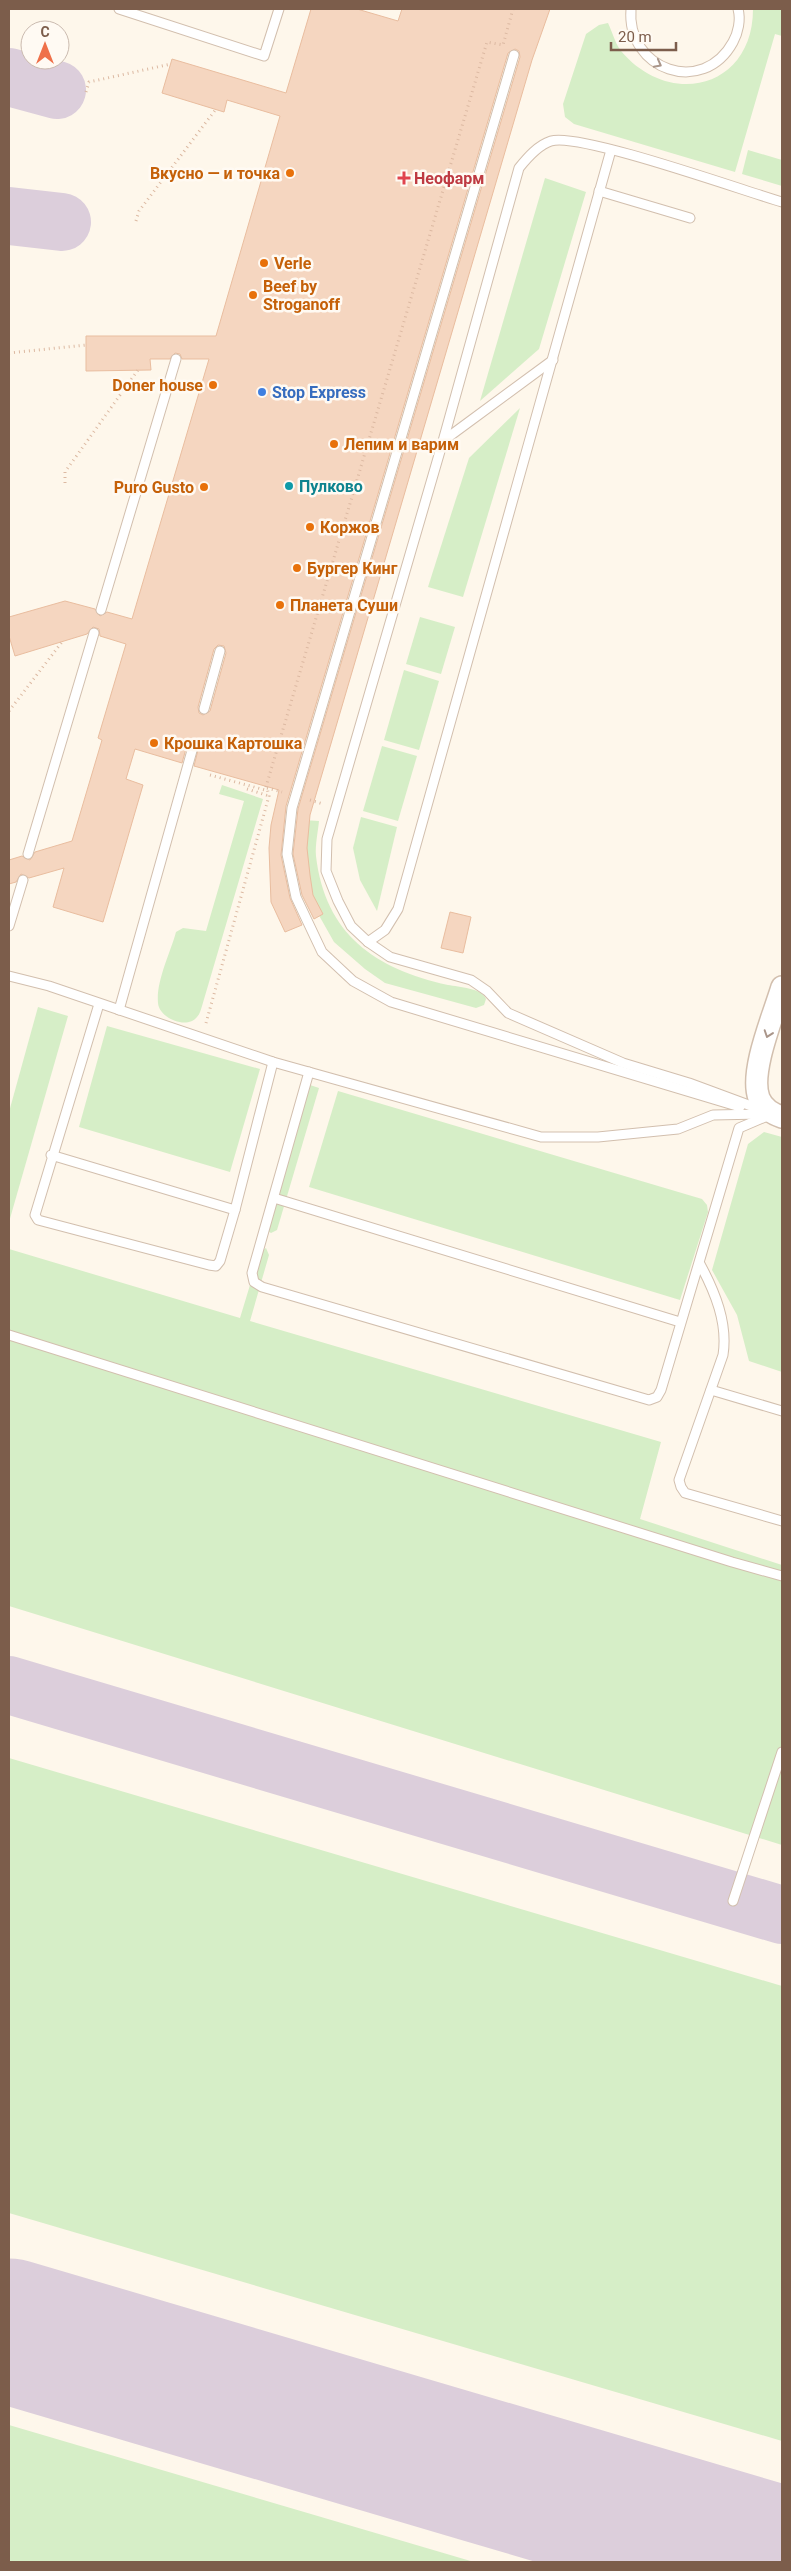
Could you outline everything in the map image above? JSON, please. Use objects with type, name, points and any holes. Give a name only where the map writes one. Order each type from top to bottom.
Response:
[{"type":"street","points":[[777,1115],[759,1098],[758,1062],[782,988]]},
{"type":"lane","points":[[119,9],[264,56],[279,9]]},
{"type":"lane","points":[[631,9],[630,23],[636,44],[650,60],[669,70],[690,72],[711,66],[727,52],[738,33],[738,9]]},
{"type":"lane","points":[[514,56],[292,808],[287,854],[296,897],[322,952],[353,981],[391,1002],[724,1104],[777,1115]]},
{"type":"lane","points":[[777,1115],[688,1083],[623,1063],[508,1013],[487,991],[471,980],[390,956],[368,942],[351,926],[326,871],[327,839],[443,440],[519,168],[532,152],[551,141],[575,141],[611,150],[782,202]]},
{"type":"lane","points":[[368,942],[385,930],[398,909],[477,618],[553,360],[611,150]]},
{"type":"lane","points":[[599,191],[690,218]]},
{"type":"lane","points":[[101,610],[176,359]]},
{"type":"lane","points":[[443,440],[553,360]]},
{"type":"lane","points":[[28,854],[94,633]]},
{"type":"lane","points":[[204,709],[220,650]]},
{"type":"lane","points":[[119,1010],[193,747]]},
{"type":"lane","points":[[9,926],[23,880]]},
{"type":"lane","points":[[9,976],[48,986],[273,1062],[541,1137],[598,1137],[678,1130],[713,1115],[777,1115]]},
{"type":"lane","points":[[98,1004],[36,1208],[35,1215],[38,1220],[216,1266],[220,1261],[235,1210],[273,1062]]},
{"type":"lane","points":[[309,1072],[252,1273],[254,1282],[262,1287],[649,1400],[657,1397],[661,1390],[739,1128],[777,1115]]},
{"type":"lane","points":[[51,1155],[235,1210]]},
{"type":"lane","points":[[274,1198],[680,1322]]},
{"type":"lane","points":[[700,1264],[711,1284],[726,1338],[723,1355],[679,1480],[680,1487],[686,1493],[782,1521]]},
{"type":"lane","points":[[9,1335],[732,1562],[782,1576]]},
{"type":"lane","points":[[711,1390],[782,1411]]},
{"type":"lane","points":[[733,1901],[782,1752]]},
{"type":"path","points":[[210,775],[265,790],[487,42],[503,45],[513,9]]},
{"type":"path","points":[[86,92],[90,82],[171,64]]},
{"type":"path","points":[[136,221],[139,211],[216,109]]},
{"type":"path","points":[[9,353],[86,344]]},
{"type":"path","points":[[65,483],[65,472],[138,370]]},
{"type":"path","points":[[9,711],[62,642]]},
{"type":"path","points":[[202,1037],[269,796],[266,788],[287,794]]},
{"type":"path","points":[[247,789],[269,796]]},
{"type":"path","points":[[305,799],[336,807]]},
{"type":"green space","points":[[753,9],[782,9],[782,36],[775,34],[735,172],[574,124],[565,117],[563,104],[586,34],[599,25],[608,23],[621,51],[641,69],[662,80],[684,84],[705,81],[724,72],[739,57],[749,36]]},
{"type":"green space","points":[[748,150],[782,160],[782,186],[742,174]]},
{"type":"green space","points":[[545,178],[586,192],[539,349],[480,401]]},
{"type":"green space","points":[[520,408],[463,597],[428,587],[469,458]]},
{"type":"green space","points":[[420,617],[455,627],[441,674],[406,664]]},
{"type":"green space","points":[[404,670],[439,681],[419,750],[384,740]]},
{"type":"green space","points":[[382,746],[417,756],[398,821],[363,811]]},
{"type":"green space","points":[[222,785],[263,799],[200,1012],[192,1021],[181,1022],[163,1013],[158,1003],[159,986],[176,932],[183,928],[206,931],[244,801],[219,794]]},
{"type":"green space","points":[[361,817],[397,827],[377,911],[360,880],[353,848]]},
{"type":"green space","points":[[303,820],[319,821],[316,856],[321,883],[330,907],[342,927],[358,944],[377,958],[398,969],[422,978],[480,992],[486,999],[484,1005],[476,1008],[385,983],[365,969],[334,942],[308,896]]},
{"type":"green space","points":[[38,1007],[68,1016],[9,1222],[9,1112]]},
{"type":"green space","points":[[107,1026],[260,1069],[230,1172],[79,1127]]},
{"type":"green space","points":[[310,1085],[319,1088],[277,1230],[271,1233],[268,1231]]},
{"type":"green space","points":[[338,1091],[702,1199],[707,1205],[708,1212],[680,1300],[309,1187]]},
{"type":"green space","points":[[764,1132],[782,1137],[782,1372],[749,1361],[737,1315],[712,1270],[748,1144]]},
{"type":"green space","points":[[266,1248],[269,1255],[250,1321],[661,1442],[640,1519],[782,1565],[782,1845],[9,1606],[9,1249],[240,1318],[260,1252]]},
{"type":"green space","points":[[9,1758],[782,1986],[782,2441],[9,2213]]},
{"type":"green space","points":[[9,2425],[474,2562],[9,2562]]},
{"type":"building","name":"Пулково","points":[[311,9],[357,9],[398,21],[402,9],[550,9],[532,60],[310,815],[307,848],[310,875],[313,895],[323,914],[314,919],[302,895],[293,854],[298,809],[520,57],[519,51],[515,49],[508,53],[286,806],[281,855],[290,898],[302,925],[285,932],[271,902],[269,848],[271,825],[279,790],[194,766],[199,746],[194,741],[187,745],[182,763],[135,749],[126,779],[143,785],[103,922],[53,907],[64,868],[29,878],[21,874],[16,882],[9,884],[9,860],[22,856],[30,860],[35,852],[72,841],[102,740],[98,738],[126,644],[100,636],[99,629],[93,627],[87,634],[15,656],[9,636],[9,617],[65,601],[95,609],[100,616],[107,612],[132,619],[209,359],[182,359],[180,354],[175,353],[170,359],[150,359],[151,370],[86,371],[86,336],[216,336],[280,116],[227,100],[224,112],[162,93],[172,59],[286,93]],"holes":[[[218,645],[224,646],[226,653],[210,711],[203,715],[199,713],[198,707],[214,649]]]},
{"type":"building","points":[[450,912],[471,917],[463,953],[441,948]]},
{"type":"taxiway","points":[[9,77],[57,90]]},
{"type":"taxiway","points":[[9,216],[62,222]]},
{"type":"taxiway","points":[[9,1685],[782,1915]]},
{"type":"runway","points":[[9,2331],[782,2559]]},
{"type":"place","name":"Вкусно — и точка","points":[[290,173]]},
{"type":"place","name":"Неофарм","points":[[404,178]]},
{"type":"place","name":"Verle","points":[[264,263]]},
{"type":"place","name":"Beef by Stroganoff","points":[[253,295]]},
{"type":"place","name":"Doner house","points":[[213,385]]},
{"type":"place","name":"Stop Express","points":[[262,392]]},
{"type":"place","name":"Лепим и варим","points":[[334,444]]},
{"type":"place","name":"Пулково","points":[[289,486]]},
{"type":"place","name":"Puro Gusto","points":[[204,487]]},
{"type":"place","name":"Коржов","points":[[310,527]]},
{"type":"place","name":"Бургер Кинг","points":[[297,568]]},
{"type":"place","name":"Планета Суши","points":[[280,605]]},
{"type":"place","name":"Крошка Картошка","points":[[154,743]]}]
